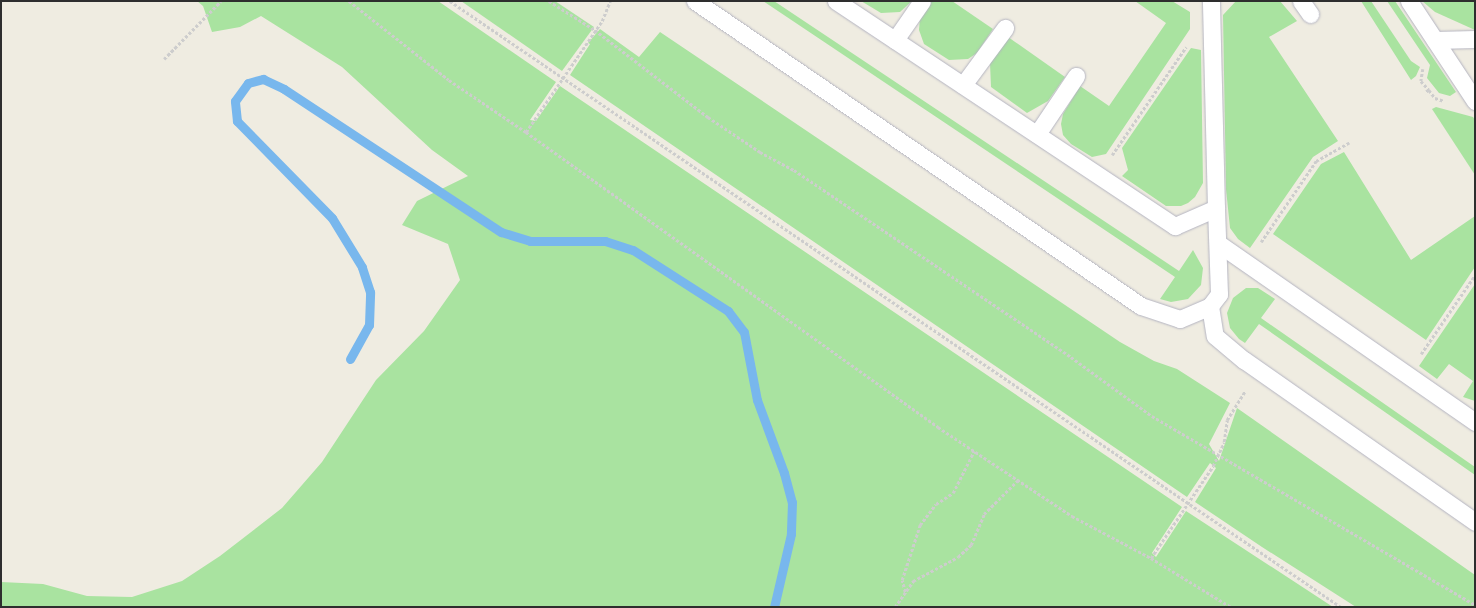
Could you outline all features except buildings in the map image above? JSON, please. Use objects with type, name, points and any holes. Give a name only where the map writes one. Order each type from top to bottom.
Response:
[{"type":"lane","points":[[695,1],[1141,306],[1180,320],[1210,306],[1219,294],[1219,244],[1216,208],[1211,1]]},
{"type":"lane","points":[[836,1],[1175,226],[1216,208]]},
{"type":"lane","points":[[895,40],[922,1]]},
{"type":"lane","points":[[1408,1],[1475,101]]},
{"type":"lane","points":[[963,85],[1005,28]]},
{"type":"lane","points":[[1435,40],[1475,39]]},
{"type":"lane","points":[[1037,134],[1076,76]]},
{"type":"lane","points":[[1219,244],[1475,422]]},
{"type":"lane","points":[[1210,306],[1215,336],[1259,371],[1475,522]]},
{"type":"path","points":[[164,59],[221,1]]},
{"type":"path","points":[[349,1],[449,80],[526,132],[782,317],[974,451],[1072,516],[1151,558],[1231,607]]},
{"type":"path","points":[[450,1],[1187,504],[1341,607]]},
{"type":"path","points":[[549,1],[595,30],[715,121],[760,152],[794,170],[1071,357],[1152,416],[1218,456],[1270,483],[1301,505],[1475,605]]},
{"type":"path","points":[[526,132],[602,21],[610,1]]},
{"type":"path","points":[[1098,175],[1187,46]]},
{"type":"path","points":[[1428,90],[1435,98]]},
{"type":"path","points":[[1247,263],[1316,161],[1349,143]]},
{"type":"path","points":[[1407,375],[1475,275]]},
{"type":"path","points":[[1151,558],[1218,456],[1224,442],[1227,420],[1259,371]]},
{"type":"path","points":[[905,592],[902,580],[920,525],[936,504],[953,493],[974,451]]},
{"type":"path","points":[[895,607],[913,581],[958,557],[971,545],[984,514],[1018,480]]},
{"type":"green space","points":[[197,1],[438,1],[556,82],[530,120],[536,121],[560,86],[1182,507],[1152,553],[1156,557],[1186,511],[1333,607],[1,607],[1,582],[43,584],[87,596],[132,597],[182,581],[220,556],[282,508],[322,462],[376,380],[424,331],[460,280],[448,244],[402,225],[417,201],[468,176],[432,150],[342,67],[261,16],[240,27],[212,32],[203,6]]},
{"type":"green space","points":[[461,1],[555,1],[594,27],[562,71]]},
{"type":"green space","points":[[763,1],[774,1],[1179,271],[1193,250],[1203,268],[1201,285],[1188,299],[1171,302],[1160,299],[1175,277]]},
{"type":"green space","points":[[861,1],[912,1],[900,12],[881,13]]},
{"type":"green space","points":[[931,1],[952,1],[993,29],[977,53],[968,59],[949,60],[924,44],[919,30],[920,17]]},
{"type":"green space","points":[[1135,1],[1172,1],[1190,12],[1190,29],[1106,154],[1092,157],[1071,144],[1063,135],[1061,124],[1063,114],[1080,86],[1109,106],[1166,23]]},
{"type":"green space","points":[[1236,1],[1280,1],[1297,21],[1269,37],[1338,141],[1313,157],[1250,248],[1238,239],[1230,228],[1226,189],[1223,15]]},
{"type":"green space","points":[[1361,1],[1371,1],[1411,61],[1420,67],[1416,76],[1411,80]]},
{"type":"green space","points":[[1387,1],[1395,1],[1456,92],[1450,96],[1439,93],[1427,78],[1430,65]]},
{"type":"green space","points":[[1422,1],[1475,1],[1475,30],[1435,12]]},
{"type":"green space","points":[[600,29],[639,57],[660,32],[1120,342],[1154,361],[1177,369],[1230,403],[1209,444],[1219,461],[1237,408],[1475,575],[1475,607],[1356,607],[1262,547],[1195,502],[1216,468],[1210,463],[1187,497],[570,75],[590,44],[588,43]]},
{"type":"green space","points":[[1008,37],[1065,77],[1048,101],[1027,113],[991,87],[990,63]]},
{"type":"green space","points":[[1191,48],[1201,50],[1203,183],[1195,197],[1188,203],[1181,206],[1166,206],[1122,176],[1128,170],[1122,148]]},
{"type":"green space","points":[[1436,107],[1473,117],[1475,120],[1475,175],[1432,109]]},
{"type":"green space","points":[[1344,152],[1411,260],[1475,216],[1475,267],[1426,340],[1273,234],[1321,164]]},
{"type":"green space","points":[[1475,284],[1475,401],[1463,397],[1473,381],[1449,364],[1437,379],[1419,366]]},
{"type":"green space","points":[[1246,288],[1258,288],[1275,299],[1261,318],[1475,467],[1475,475],[1259,324],[1245,343],[1239,339],[1230,328],[1227,313],[1233,298]]},
{"type":"waterway","points":[[350,359],[369,325],[370,292],[362,267],[332,218],[237,121],[235,101],[248,83],[263,79],[284,89],[501,232],[530,241],[605,241],[633,250],[728,311],[744,332],[757,400],[784,473],[792,502],[791,534],[774,607]]}]
